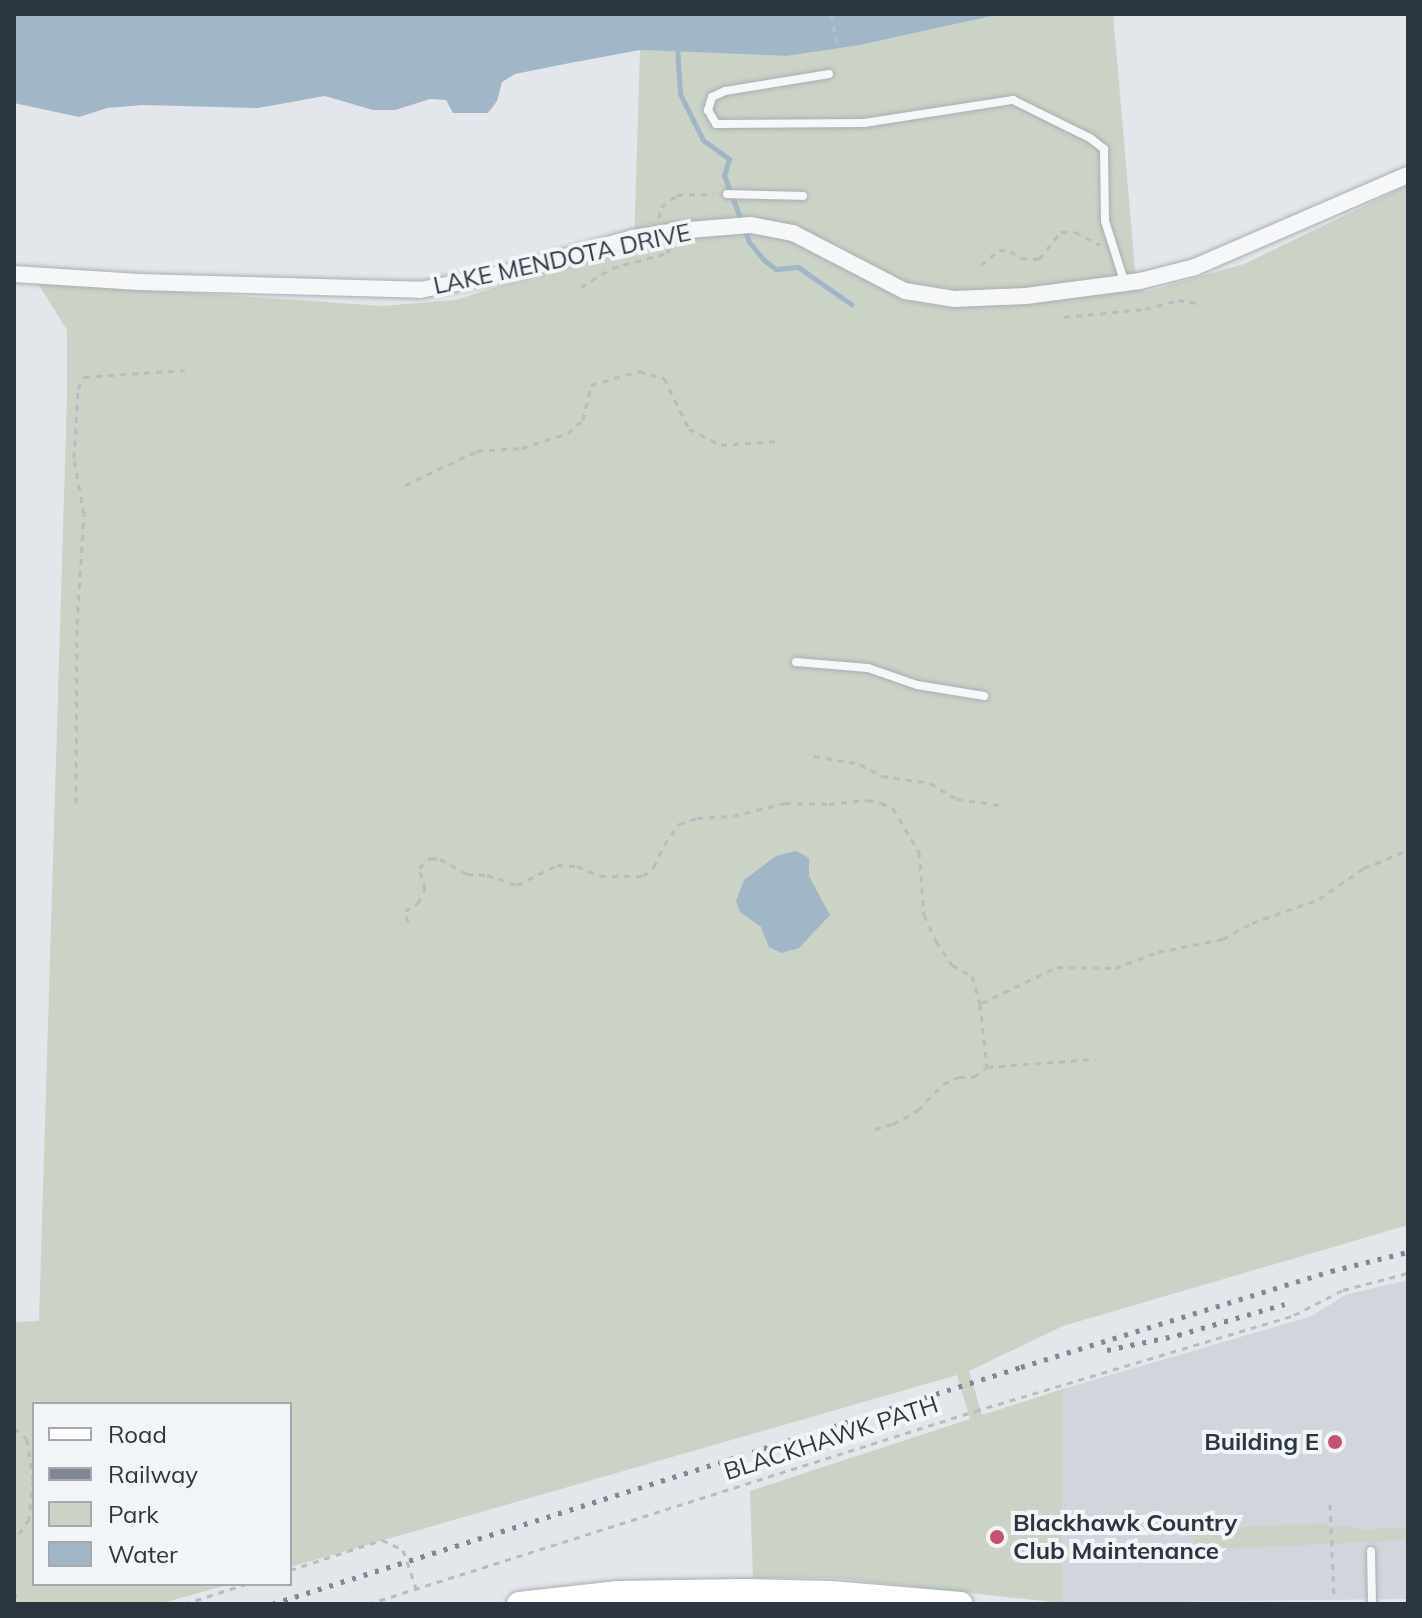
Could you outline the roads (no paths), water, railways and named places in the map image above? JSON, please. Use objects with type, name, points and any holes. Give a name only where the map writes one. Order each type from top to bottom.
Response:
[{"type":"main road","points":[[519,1604],[618,1593],[745,1591],[831,1593],[961,1604]]},
{"type":"street","name":"LAKE MENDOTA DRIVE","points":[[14,274],[167,283],[420,290],[504,274],[633,238],[751,225],[793,233],[905,291],[930,296],[1026,296],[1125,284],[1217,260],[1408,175]]},
{"type":"lane","points":[[829,74],[725,91],[712,97],[708,110],[716,124],[724,125],[864,123],[1013,100],[1090,138],[1104,149],[1105,221],[1125,284]]},
{"type":"lane","points":[[727,194],[803,196]]},
{"type":"lane","points":[[796,662],[868,668],[917,685],[984,696]]},
{"type":"lane","points":[[1371,1551],[1372,1604]]},
{"type":"water","points":[[14,14],[1001,14],[860,45],[787,56],[640,50],[565,64],[515,74],[502,82],[497,101],[488,113],[453,113],[446,100],[430,99],[395,110],[373,110],[325,96],[258,108],[143,105],[107,108],[79,117],[14,103]]},
{"type":"water","points":[[796,851],[809,858],[809,876],[830,915],[799,948],[781,953],[769,947],[761,927],[740,912],[736,901],[744,880],[776,856]]},
{"type":"waterway","points":[[677,46],[680,94],[703,140],[729,159],[724,175],[749,242],[776,269],[798,267],[851,304]]},
{"type":"railway","points":[[272,1604],[1021,1367],[1331,1271],[1408,1252]]},
{"type":"railway","points":[[1107,1350],[1178,1335],[1285,1304]]},
{"type":"place","name":"Building E","points":[[1335,1442]]},
{"type":"place","name":"Blackhawk Country Club Maintenance","points":[[997,1537]]}]
